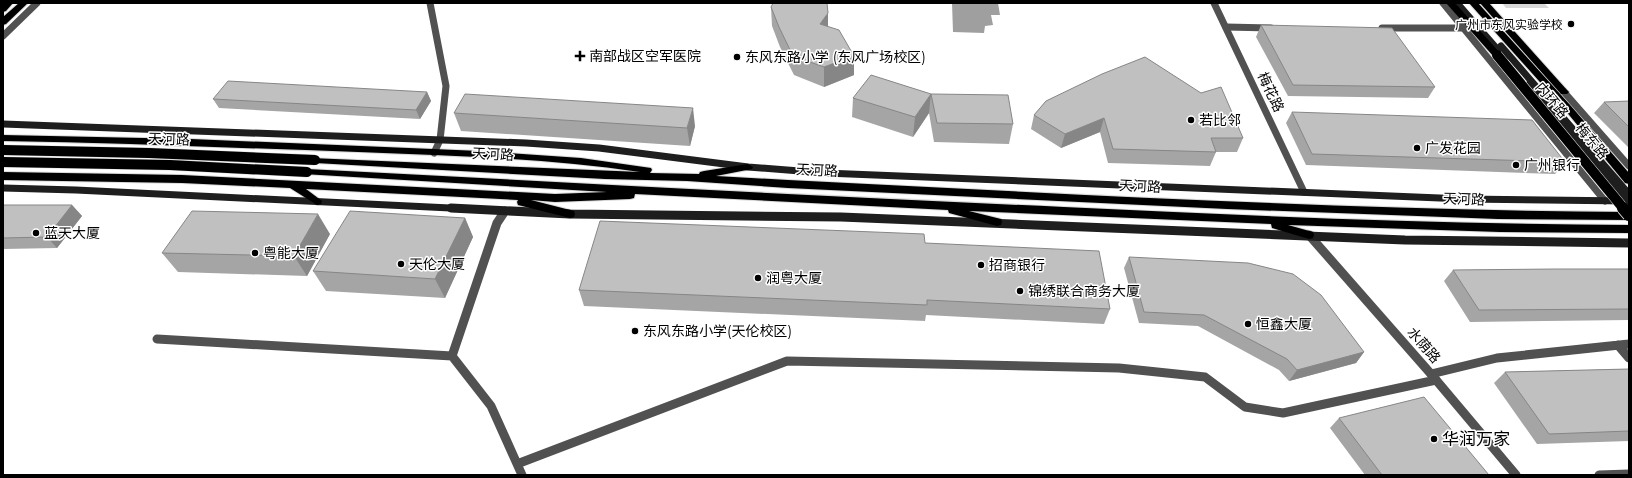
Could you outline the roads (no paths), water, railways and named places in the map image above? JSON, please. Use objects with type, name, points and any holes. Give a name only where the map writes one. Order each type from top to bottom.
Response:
[{"type":"highway","points":[[3,8],[9,3]]},
{"type":"highway","points":[[3,22],[24,3]]},
{"type":"highway","points":[[1450,3],[1497,55]]},
{"type":"highway","name":"内环路","points":[[1453,3],[1629,215]]},
{"type":"highway","name":"内环路","points":[[1473,3],[1568,108],[1629,180]]},
{"type":"highway","points":[[1484,3],[1564,92]]},
{"type":"highway","points":[[3,138],[126,140],[434,153],[573,161],[628,167],[687,177],[748,167]]},
{"type":"highway","points":[[90,177],[89,172],[95,162],[110,149],[126,140]]},
{"type":"highway","name":"天河路","points":[[3,150],[149,153],[314,160],[605,175],[687,177],[788,184],[1364,210],[1498,215],[1629,215]]},
{"type":"highway","name":"天河路","points":[[3,162],[170,165],[935,205],[1260,220],[1500,228],[1627,229]]},
{"type":"highway","points":[[3,176],[182,179],[498,196],[580,198],[679,192]]},
{"type":"highway","points":[[292,185],[317,201]]},
{"type":"highway","points":[[498,196],[570,214]]},
{"type":"highway","points":[[935,205],[997,222]]},
{"type":"highway","points":[[1260,220],[1309,235]]},
{"type":"main road","name":"梅东路","points":[[1457,3],[1628,200]]},
{"type":"main road","name":"梅东路","points":[[1464,3],[1628,200]]},
{"type":"main road","points":[[3,124],[440,140],[599,148],[748,167],[825,173],[1511,200],[1628,200]]},
{"type":"main road","points":[[3,188],[317,201],[570,214],[766,215],[997,222],[1133,230],[1466,241],[1629,243]]},
{"type":"street","points":[[3,36],[37,3]]},
{"type":"street","points":[[430,3],[446,86],[440,140],[434,153]]},
{"type":"street","name":"梅花路","points":[[1214,3],[1304,192]]},
{"type":"street","points":[[1443,3],[1605,201]]},
{"type":"street","points":[[1226,27],[1281,28]]},
{"type":"street","points":[[1377,28],[1464,28]]},
{"type":"street","points":[[1564,92],[1629,166]]},
{"type":"street","points":[[452,356],[497,223],[505,211]]},
{"type":"street","name":"水荫路","points":[[1309,235],[1516,475]]},
{"type":"street","points":[[157,339],[452,356],[491,406],[522,475]]},
{"type":"street","points":[[517,464],[788,361],[1119,368],[1206,377],[1245,407],[1283,413],[1433,377],[1497,358],[1629,344]]},
{"type":"street","points":[[1618,345],[1629,358]]},
{"type":"street","points":[[1599,475],[1629,474]]},
{"type":"place","name":"广州市东风实验学校","points":[[1571,24]]},
{"type":"place","name":"南部战区空军医院","points":[[580,56]]},
{"type":"place","name":"东风东路小学 (东风广场校区)","points":[[737,57]]},
{"type":"place","name":"若比邻","points":[[1191,120]]},
{"type":"place","name":"广发花园","points":[[1417,148]]},
{"type":"place","name":"广州银行","points":[[1516,165]]},
{"type":"place","name":"蓝天大厦","points":[[36,233]]},
{"type":"place","name":"粤能大厦","points":[[255,253]]},
{"type":"place","name":"天伦大厦","points":[[401,264]]},
{"type":"place","name":"招商银行","points":[[981,265]]},
{"type":"place","name":"润粤大厦","points":[[758,278]]},
{"type":"place","name":"锦绣联合商务大厦","points":[[1020,291]]},
{"type":"place","name":"恒鑫大厦","points":[[1248,324]]},
{"type":"place","name":"东风东路小学(天伦校区)","points":[[635,331]]},
{"type":"place","name":"华润万家","points":[[1434,439]]}]
